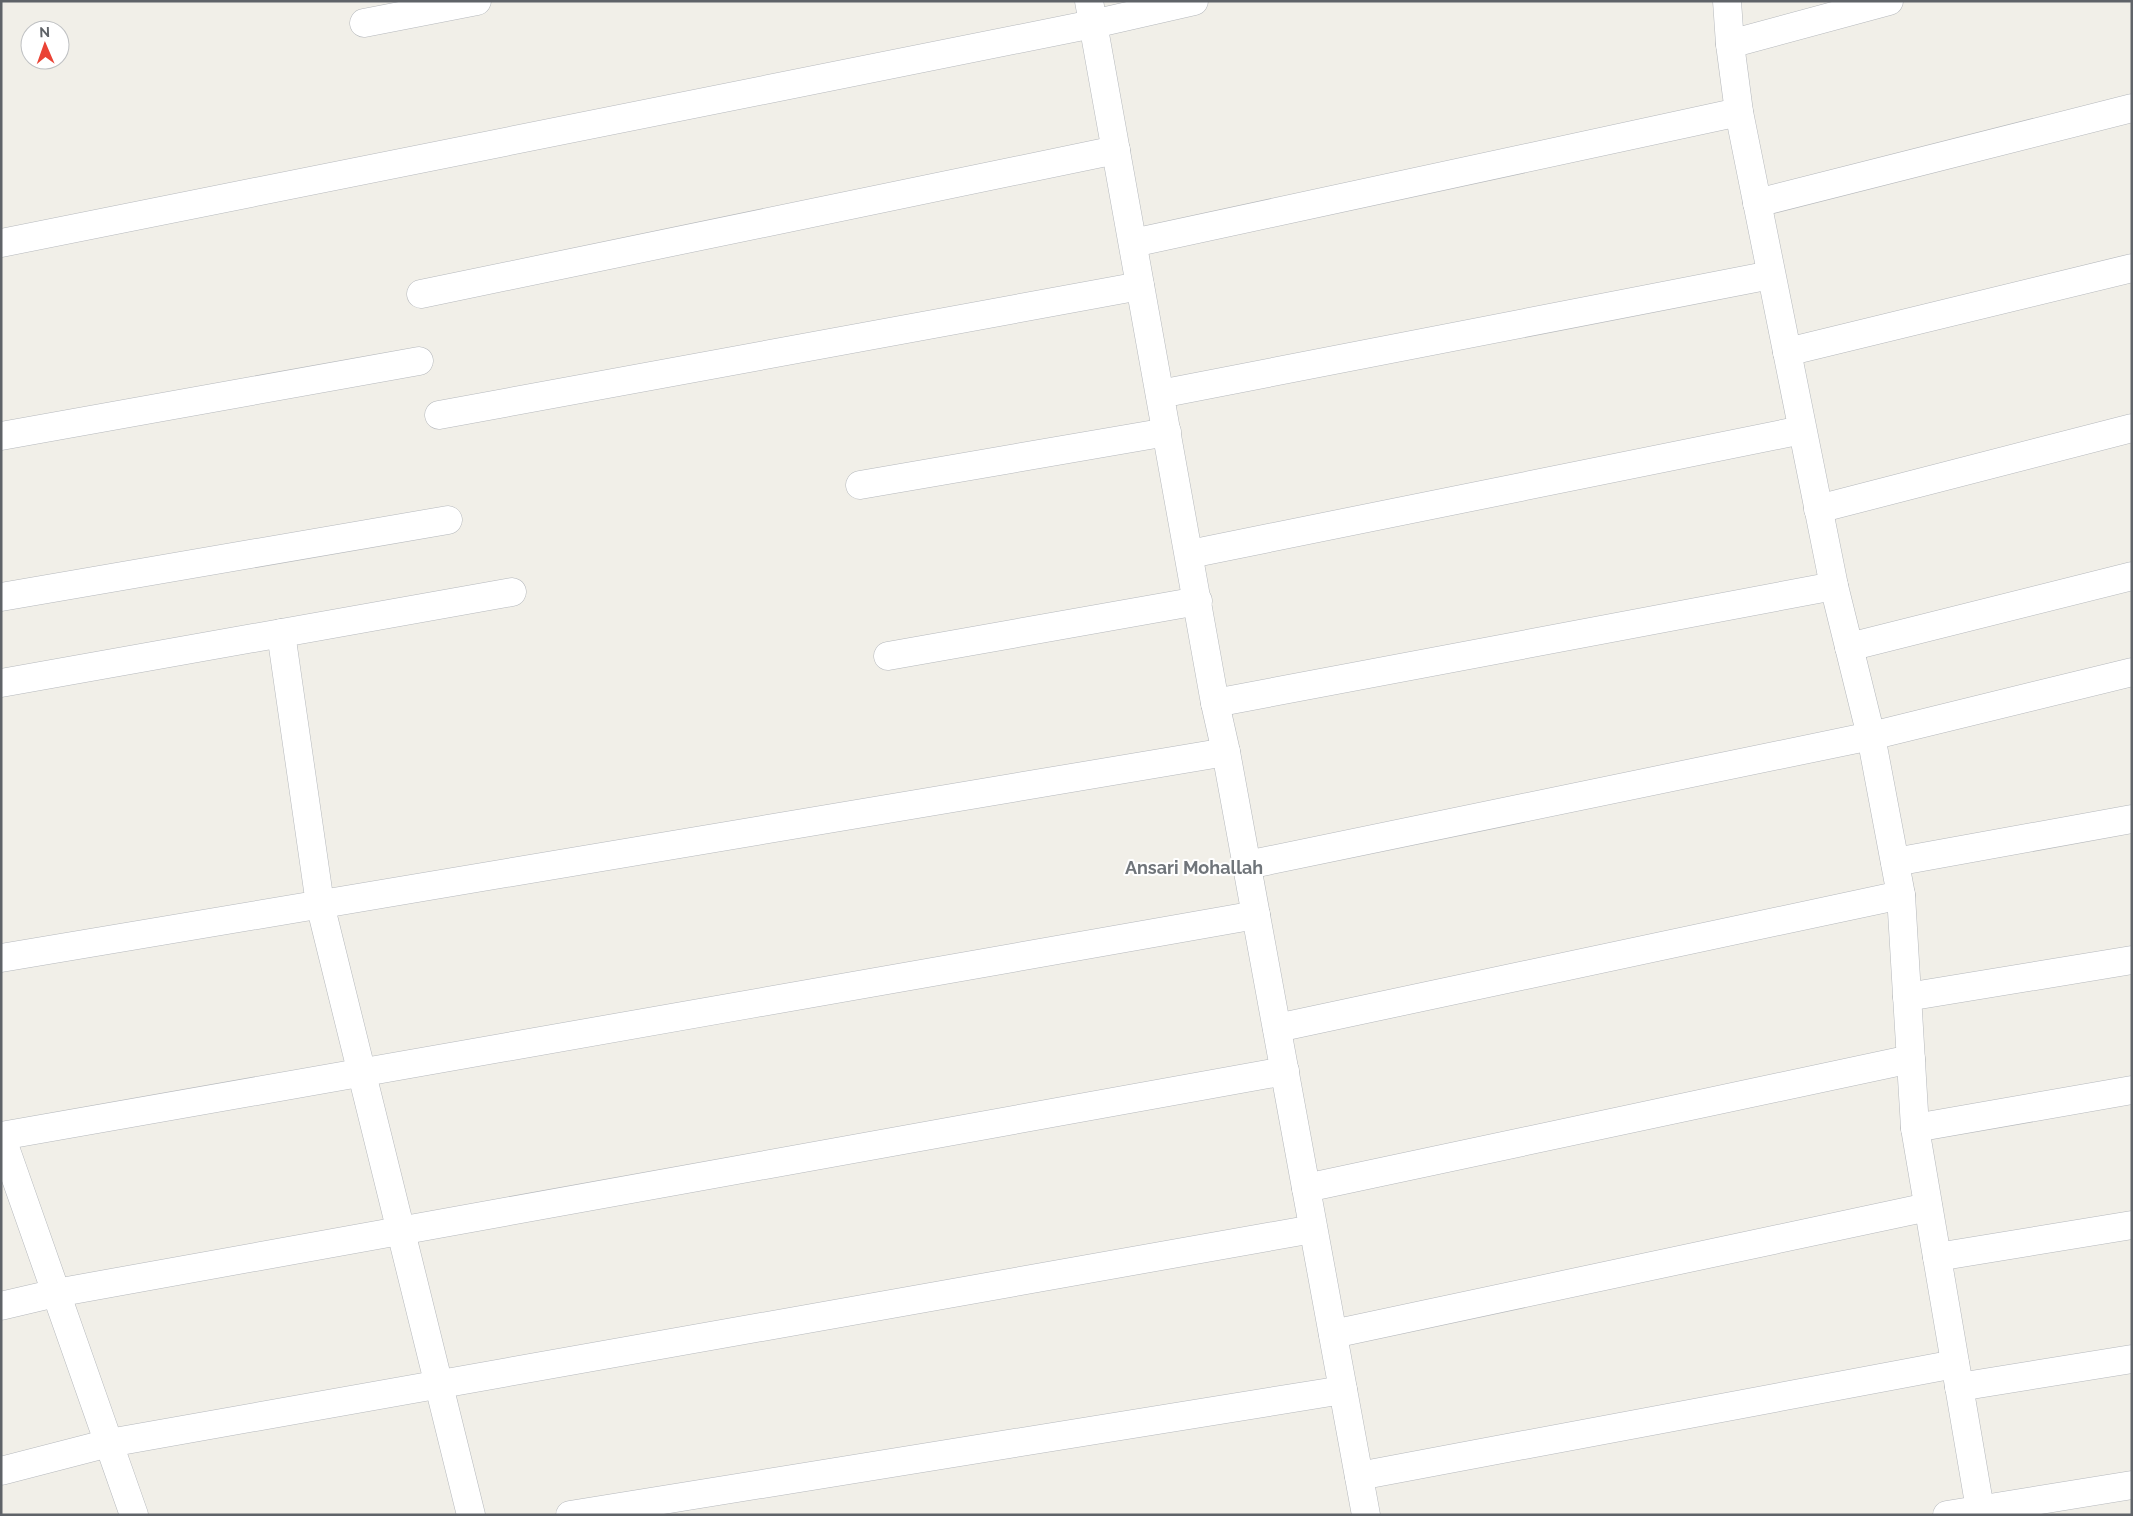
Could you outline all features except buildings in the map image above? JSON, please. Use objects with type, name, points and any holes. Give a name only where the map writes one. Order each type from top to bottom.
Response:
[{"type":"street","points":[[364,23],[477,1]]},
{"type":"street","points":[[1,243],[1091,13],[1194,1]]},
{"type":"street","points":[[1727,1],[1730,44],[1739,112],[1818,509],[1834,586],[1871,736],[1901,895],[1915,1128],[1981,1511]]},
{"type":"street","points":[[1730,44],[1890,1]]},
{"type":"street","points":[[1091,13],[1190,554],[1215,702],[1247,865],[1366,1515]]},
{"type":"street","points":[[1757,203],[2132,108]]},
{"type":"street","points":[[1133,243],[1739,112]]},
{"type":"street","points":[[421,294],[1116,150]]},
{"type":"street","points":[[1787,352],[2132,268]]},
{"type":"street","points":[[1160,394],[1771,275]]},
{"type":"street","points":[[439,415],[1140,286]]},
{"type":"street","points":[[1,436],[418,361]]},
{"type":"street","points":[[1818,509],[2132,428]]},
{"type":"street","points":[[1190,554],[1802,430]]},
{"type":"street","points":[[860,485],[1168,432]]},
{"type":"street","points":[[1,597],[448,520]]},
{"type":"street","points":[[1849,647],[2132,576]]},
{"type":"street","points":[[1215,702],[1834,586]]},
{"type":"street","points":[[1,683],[512,592]]},
{"type":"street","points":[[888,656],[1198,601]]},
{"type":"street","points":[[282,633],[320,904],[471,1515]]},
{"type":"street","points":[[1247,865],[1871,736],[2132,672]]},
{"type":"street","points":[[1,958],[1226,752]]},
{"type":"street","points":[[1895,862],[2132,819]]},
{"type":"street","points":[[1277,1028],[1901,895]]},
{"type":"street","points":[[134,1515],[1,1136],[1256,915]]},
{"type":"street","points":[[1907,997],[2132,960]]},
{"type":"street","points":[[1306,1188],[1911,1059]]},
{"type":"street","points":[[1,1306],[56,1293],[1285,1071]]},
{"type":"street","points":[[1915,1128],[2132,1090]]},
{"type":"street","points":[[1333,1334],[1928,1207]]},
{"type":"street","points":[[1937,1257],[2132,1225]]},
{"type":"street","points":[[1,1471],[109,1443],[1314,1229]]},
{"type":"street","points":[[1359,1476],[1957,1375],[2132,1358]]},
{"type":"street","points":[[570,1515],[1343,1390]]},
{"type":"street","points":[[1946,1515],[1981,1511],[2132,1485]]},
{"type":"district","name":"Ansari Mohallah","points":[[1194,867]]}]
